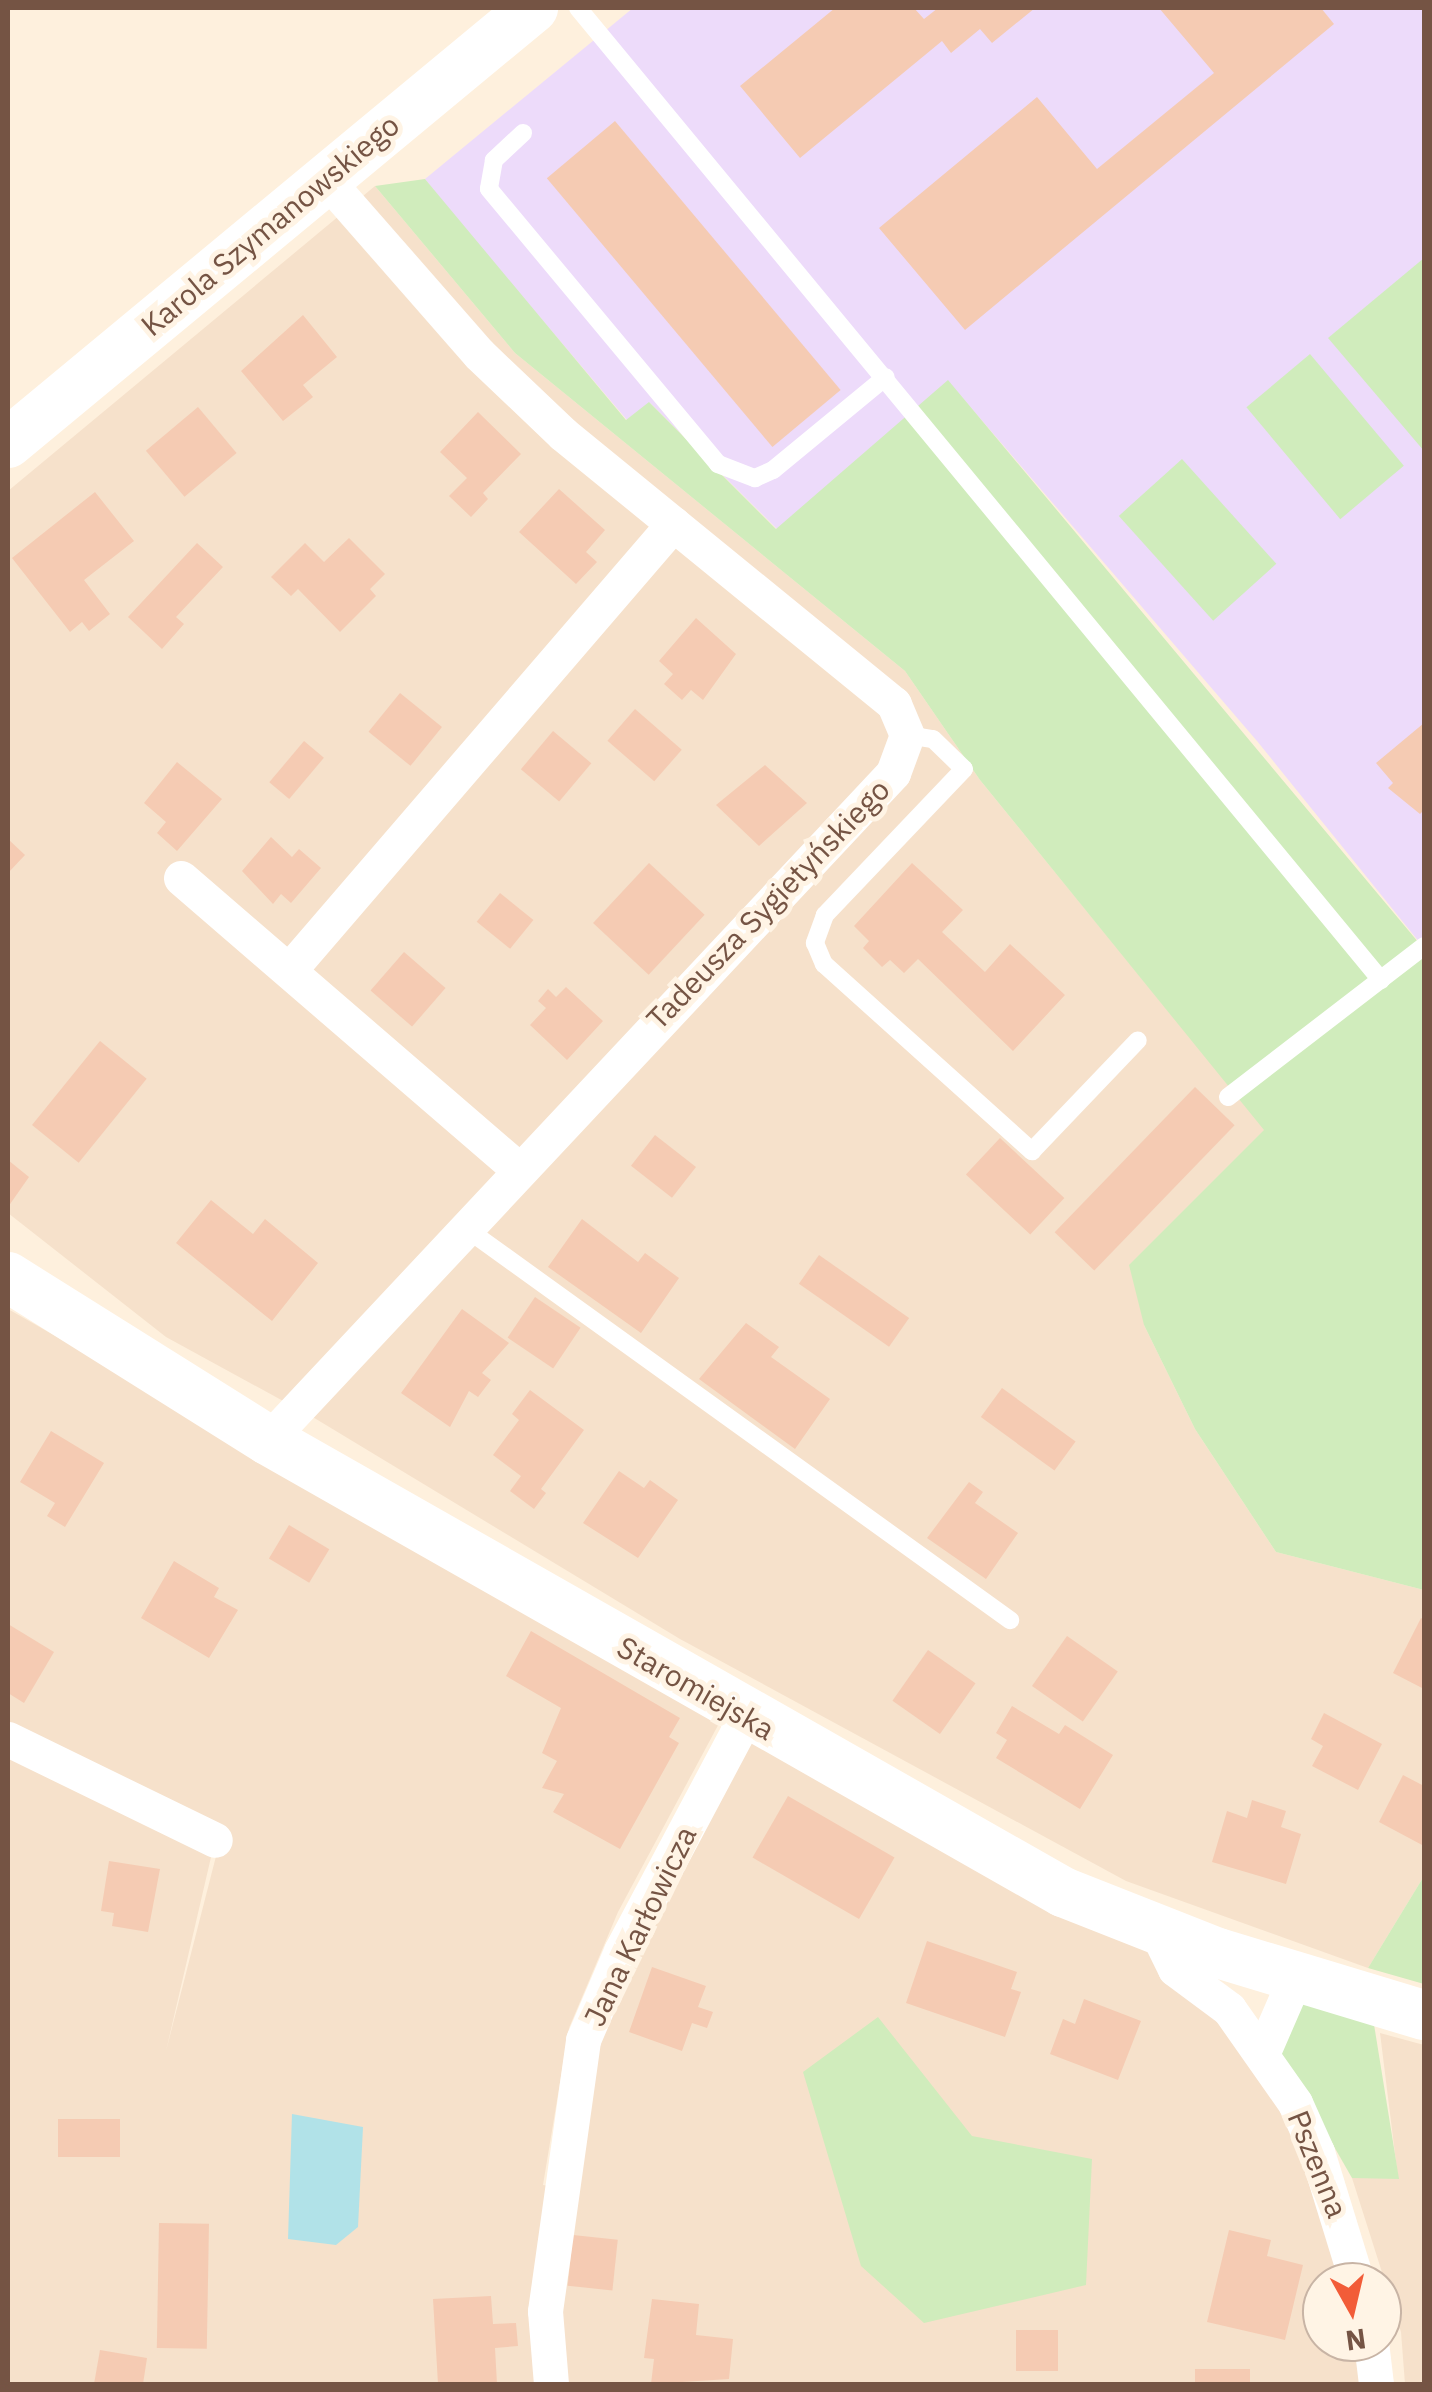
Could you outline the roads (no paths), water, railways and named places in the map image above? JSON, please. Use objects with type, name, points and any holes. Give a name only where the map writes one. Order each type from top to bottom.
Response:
[{"type":"street","name":"Karola Szymanowskiego","points":[[8,444],[533,8]]},
{"type":"street","points":[[326,179],[478,354],[672,524],[894,704],[907,734]]},
{"type":"street","points":[[291,968],[672,524]]},
{"type":"street","name":"Tadeusza Sygietyńskiego","points":[[268,1440],[516,1168],[893,773],[907,734]]},
{"type":"street","points":[[182,878],[291,968],[516,1168]]},
{"type":"street","name":"Staromiejska","points":[[8,1277],[268,1440],[1011,1865],[1156,1930],[1424,2015]]},
{"type":"street","name":"Jana Karłowicza","points":[[551,2384],[544,2311],[584,2040],[621,1951],[746,1716]]},
{"type":"street","points":[[8,1739],[214,1840]]},
{"type":"street","name":"Pszenna","points":[[1156,1930],[1175,1969],[1228,2009],[1263,2052],[1318,2152],[1351,2262]]},
{"type":"street","points":[[1263,2052],[1296,1976]]},
{"type":"lane","points":[[578,8],[1381,980]]},
{"type":"lane","points":[[523,134],[494,160],[489,189],[718,464],[755,478],[773,470],[886,377]]},
{"type":"lane","points":[[907,734],[932,739],[964,769],[825,916],[815,944],[824,964],[1032,1151],[1138,1040]]},
{"type":"lane","points":[[1228,1097],[1424,946]]},
{"type":"lane","points":[[463,1226],[1010,1620]]},
{"type":"water","points":[[292,2114],[363,2127],[358,2227],[336,2245],[288,2239]]}]
